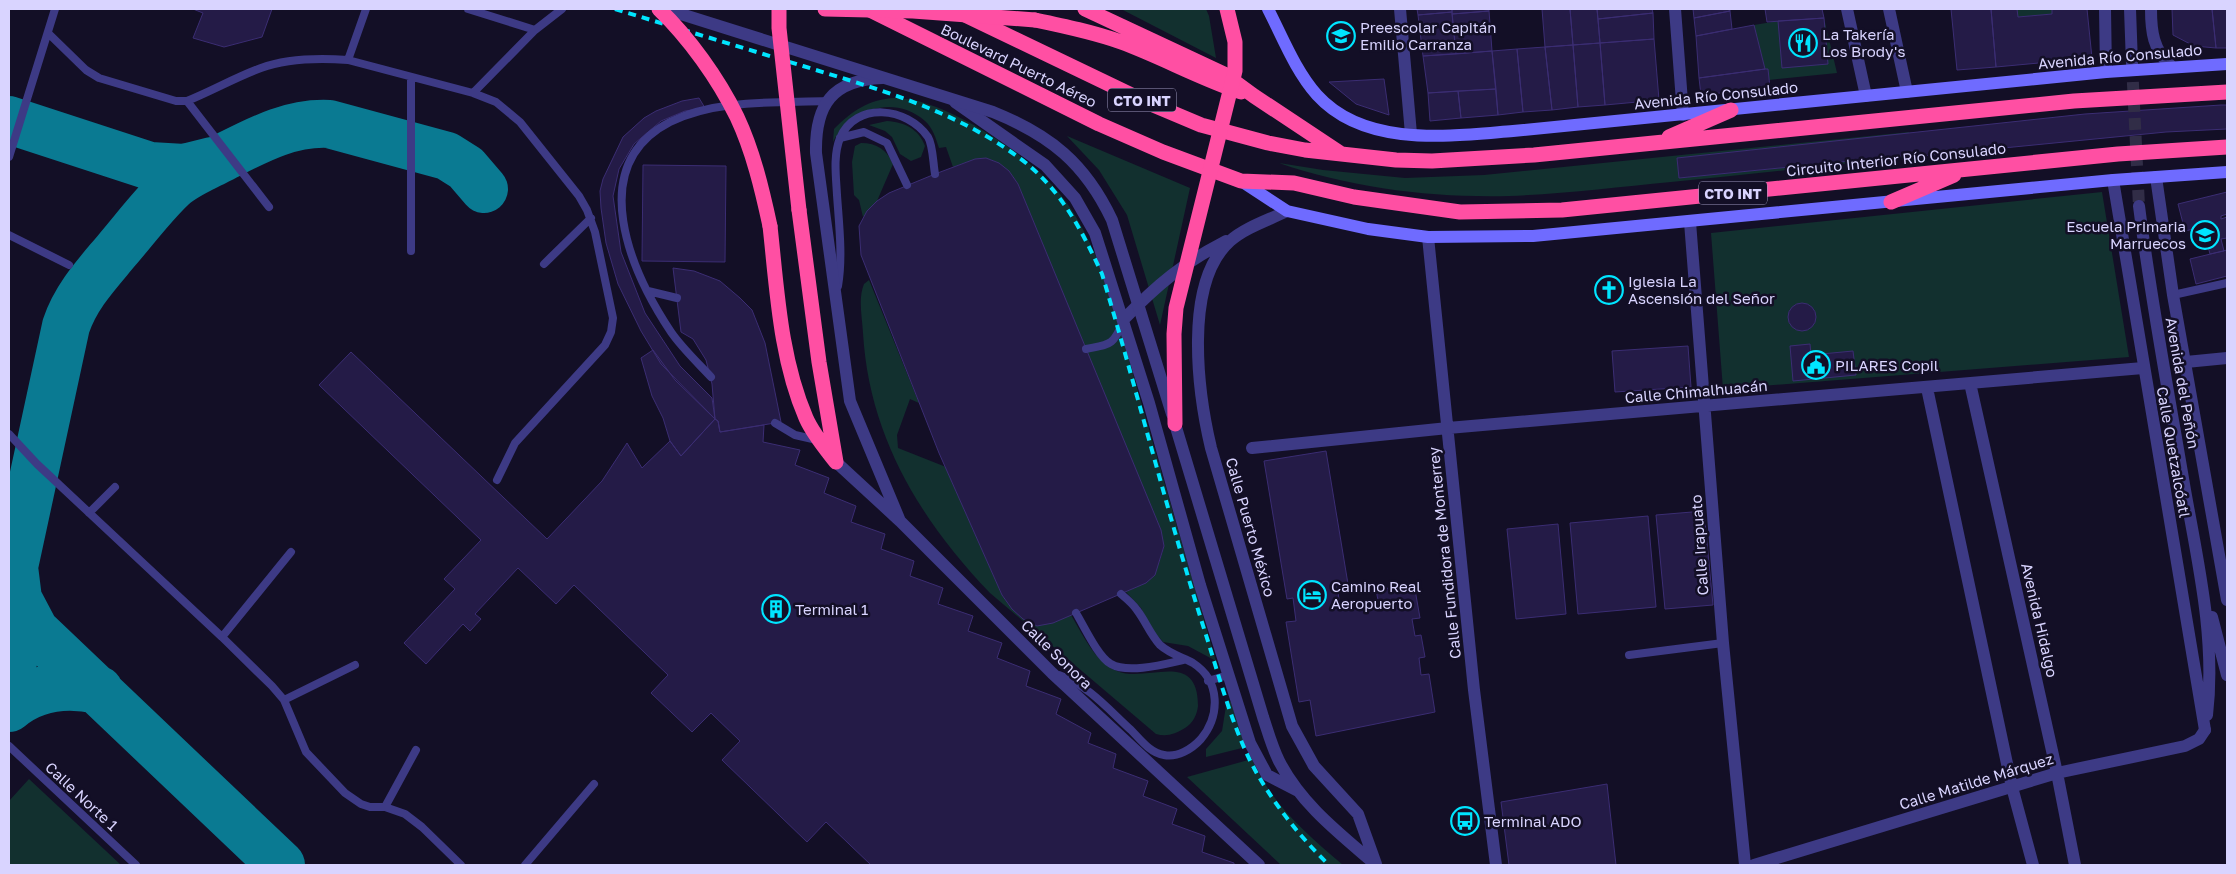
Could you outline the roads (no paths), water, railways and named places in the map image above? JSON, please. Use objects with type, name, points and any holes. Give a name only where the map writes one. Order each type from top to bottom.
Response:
[{"type":"highway","points":[[659,9],[706,67],[737,117],[756,169],[770,226],[782,329],[790,367],[806,419],[819,441],[836,462]]},
{"type":"highway","points":[[779,9],[779,28],[799,210],[820,369],[836,462]]},
{"type":"highway","points":[[824,9],[913,11],[1035,20],[1083,30],[1120,42],[1165,60],[1207,81],[1254,96]]},
{"type":"highway","name":"Boulevard Puerto Aéreo","points":[[868,9],[1099,124],[1163,152],[1241,181]]},
{"type":"highway","name":"CTO INT","points":[[952,9],[1144,101],[1201,125],[1268,143],[1344,155],[1432,161],[1534,155],[2074,101],[2227,92]]},
{"type":"highway","points":[[1085,9],[1224,74],[1344,155]]},
{"type":"highway","points":[[1175,424],[1174,334],[1176,308],[1235,71],[1235,42],[1227,9]]},
{"type":"highway","points":[[1657,143],[1731,110]]},
{"type":"highway","name":"Circuito Interior Río Consulado","points":[[1241,181],[1294,183],[1354,197],[1460,212],[1506,212],[1562,210],[2135,153],[2227,147]]},
{"type":"highway","points":[[1891,202],[1967,169]]},
{"type":"main road","name":"Avenida Río Consulado","points":[[1268,9],[1306,80],[1331,108],[1364,125],[1411,134],[1474,134],[2106,72],[2171,66],[2227,64]]},
{"type":"main road","name":"CTO INT","points":[[1241,181],[1287,211],[1368,229],[1428,237],[1533,236],[2112,180],[2227,172]]},
{"type":"street","points":[[665,9],[993,112],[1021,123],[1056,146],[1088,179],[1103,200],[1112,220],[1278,759],[1298,791],[1333,829],[1377,865]]},
{"type":"street","points":[[1400,9],[1411,134]]},
{"type":"street","points":[[1675,9],[1683,115]]},
{"type":"street","points":[[1847,9],[1866,96]]},
{"type":"street","points":[[1889,9],[1907,92]]},
{"type":"street","points":[[2105,9],[2106,72]]},
{"type":"street","points":[[2130,9],[2132,64]]},
{"type":"street","points":[[2151,9],[2151,31],[2156,47],[2163,59],[2171,66]]},
{"type":"street","points":[[900,521],[850,401],[816,153],[817,130],[827,101],[834,92],[842,86],[869,78],[886,77],[940,95],[958,104],[1038,159],[1060,180],[1075,198],[1092,226],[1104,255],[1124,319],[1200,585],[1228,675],[1259,762],[1267,775],[1298,791]]},
{"type":"street","name":"Calle Quetzalcóatl","points":[[2156,177],[2173,295],[2227,600]]},
{"type":"street","name":"Calle Quetzalcóatl","points":[[2112,180],[2205,730]]},
{"type":"street","name":"Avenida del Peñón","points":[[2139,206],[2148,275],[2199,565],[2210,669],[2205,730]]},
{"type":"street","name":"Calle Puerto México","points":[[1287,211],[1240,234],[1223,248],[1210,269],[1201,309],[1197,360],[1206,428],[1292,726],[1314,766],[1358,814],[1377,865]]},
{"type":"street","name":"Calle Irapuato","points":[[1690,222],[1723,643],[1744,865]]},
{"type":"street","points":[[1124,319],[1156,286],[1180,268],[1240,234]]},
{"type":"street","name":"Calle Fundidora de Monterrey","points":[[1428,237],[1474,690],[1496,865]]},
{"type":"street","points":[[2186,362],[2227,358]]},
{"type":"street","name":"Calle Chimalhuacán","points":[[1252,448],[1448,428],[2143,368]]},
{"type":"street","name":"Avenida Hidalgo","points":[[1970,383],[2057,774],[2075,865]]},
{"type":"street","points":[[1927,388],[2012,787],[2033,865]]},
{"type":"street","name":"Calle Sonora","points":[[836,462],[900,521],[1052,673],[1259,865]]},
{"type":"street","name":"Avenida del Peñón","points":[[2199,565],[2227,675]]},
{"type":"street","name":"Calle Matilde Márquez","points":[[1754,865],[2057,774],[2185,746],[2198,739],[2205,730]]},
{"type":"lane","points":[[9,157],[56,9]]},
{"type":"lane","points":[[348,60],[366,9]]},
{"type":"lane","points":[[468,9],[535,30]]},
{"type":"lane","points":[[473,93],[535,30],[562,9]]},
{"type":"lane","points":[[48,34],[86,70],[99,78],[166,99],[187,101],[262,68],[307,60],[348,60],[473,93],[496,102],[520,122],[579,196],[591,218],[613,318],[611,332],[604,345],[515,443],[497,480]]},
{"type":"lane","points":[[411,77],[411,251]]},
{"type":"lane","points":[[187,101],[269,207]]},
{"type":"lane","points":[[711,377],[672,333],[648,291],[630,249],[623,224],[621,203],[623,182],[631,162],[640,145],[653,132],[672,121],[710,109],[748,104],[827,101]]},
{"type":"lane","points":[[836,301],[839,278],[836,157],[840,138],[848,124],[866,114],[892,112],[914,123],[929,138],[935,174]]},
{"type":"lane","points":[[840,138],[864,132],[887,143],[907,185]]},
{"type":"lane","points":[[544,264],[591,218]]},
{"type":"lane","points":[[9,235],[69,265]]},
{"type":"lane","points":[[2173,295],[2227,283]]},
{"type":"lane","points":[[648,291],[677,298]]},
{"type":"lane","points":[[1086,349],[1111,343],[1117,338],[1124,319]]},
{"type":"lane","points":[[775,423],[795,435],[819,441]]},
{"type":"lane","points":[[9,434],[89,513],[222,636],[284,700],[306,752],[338,786],[360,804],[370,807],[385,807],[405,814],[422,827],[461,865]]},
{"type":"lane","points":[[89,513],[115,487]]},
{"type":"lane","points":[[222,636],[291,552]]},
{"type":"lane","points":[[1052,673],[1066,678],[1092,694],[1151,750],[1164,756],[1189,750],[1210,728],[1216,709],[1215,700],[1208,681],[1193,663],[1183,660],[1164,648],[1155,639],[1147,630],[1137,610],[1122,594]]},
{"type":"lane","points":[[1076,613],[1103,657],[1110,664],[1124,668],[1150,667],[1183,660]]},
{"type":"lane","points":[[1629,655],[1723,643]]},
{"type":"lane","points":[[284,700],[356,665]]},
{"type":"lane","points":[[1208,681],[1228,675]]},
{"type":"lane","name":"Calle Norte 1","points":[[9,746],[136,865]]},
{"type":"lane","points":[[385,807],[416,750]]},
{"type":"lane","points":[[525,865],[594,784]]},
{"type":"tunnel","points":[[2132,64],[2139,206]]},
{"type":"railway","points":[[615,9],[862,84],[919,104],[947,116],[1001,145],[1026,163],[1051,187],[1071,214],[1102,274],[1192,590],[1229,708],[1243,744],[1250,761],[1274,801],[1309,845],[1329,865]]},
{"type":"place","name":"Preescolar Capitán Emilio Carranza","points":[[1341,36]]},
{"type":"place","name":"La Takería Los Brody's","points":[[1803,43]]},
{"type":"place","name":"Escuela Primaria Marruecos","points":[[2205,235]]},
{"type":"place","name":"Iglesia La Ascensión del Señor","points":[[1609,290]]},
{"type":"place","name":"PILARES Copil","points":[[1816,365]]},
{"type":"place","name":"Camino Real Aeropuerto","points":[[1312,595]]},
{"type":"place","name":"Terminal 1","points":[[776,609]]},
{"type":"place","name":"Terminal ADO","points":[[1465,821]]}]
